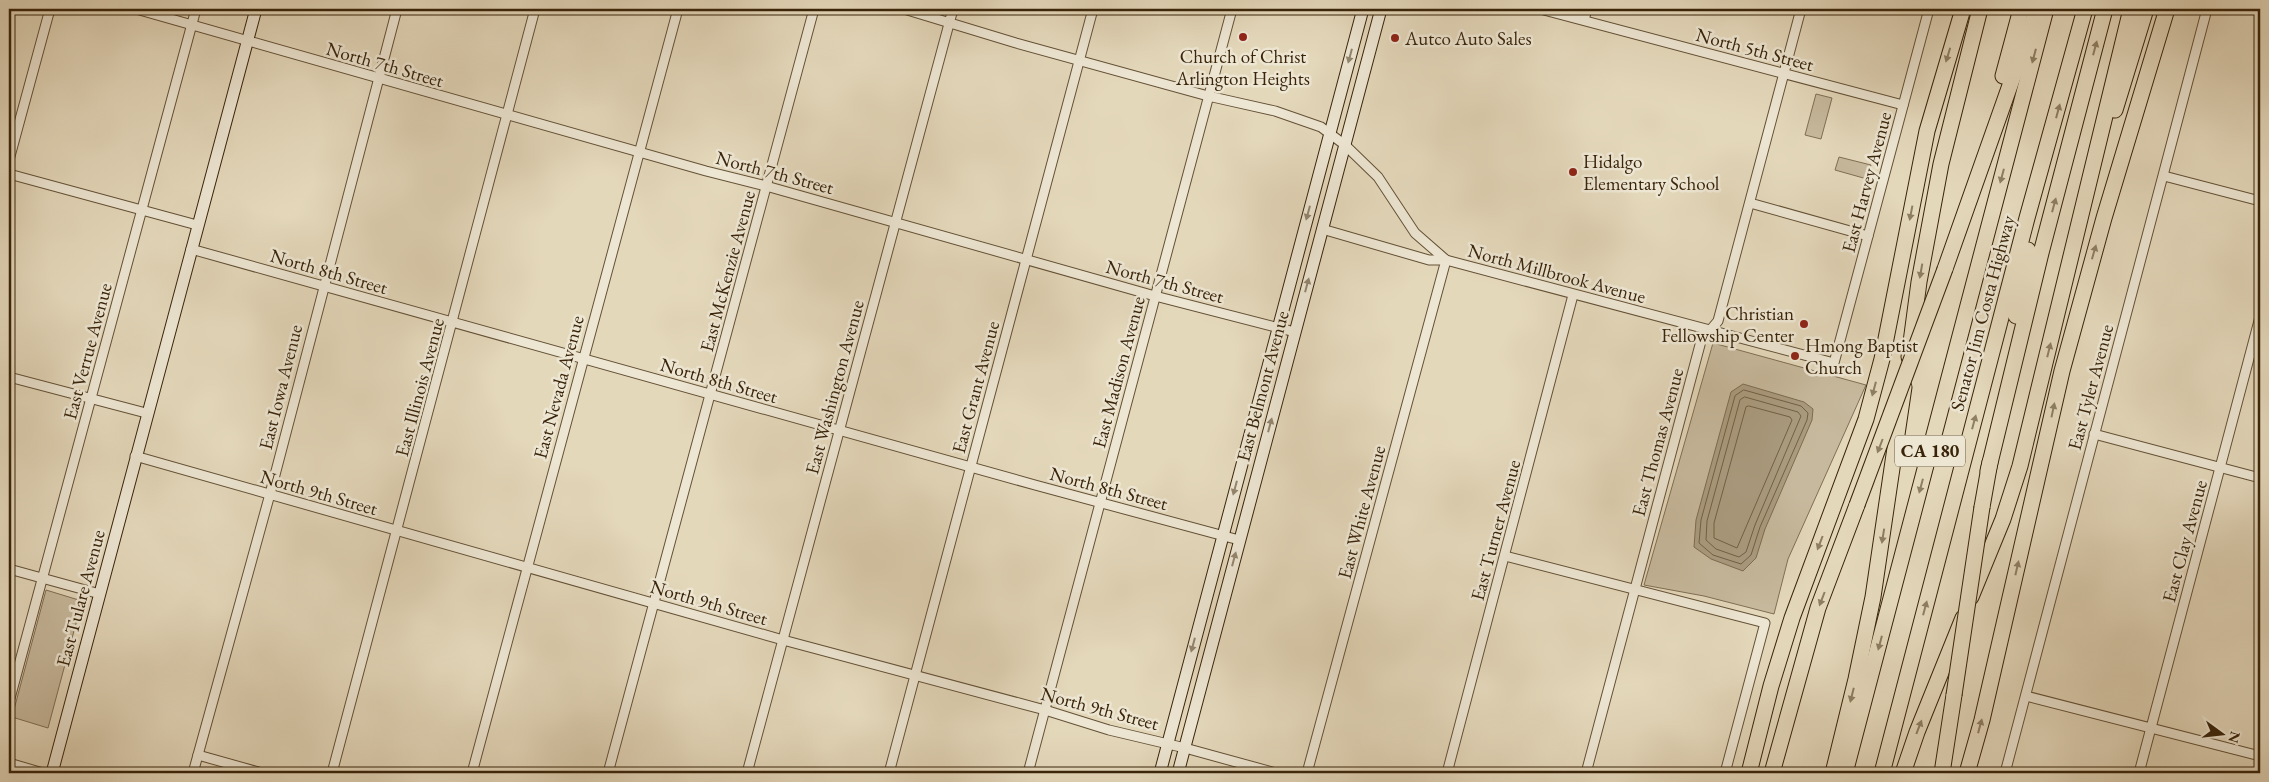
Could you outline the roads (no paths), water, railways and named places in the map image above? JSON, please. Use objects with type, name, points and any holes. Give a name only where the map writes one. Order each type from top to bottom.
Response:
[{"type":"highway","points":[[1749,773],[1782,651],[1855,452],[1874,389],[1927,131],[1963,9]]},
{"type":"highway","points":[[1833,773],[1856,679],[1873,597],[1919,282],[1948,132],[1980,9]]},
{"type":"highway","points":[[1934,206],[1989,9]]},
{"type":"highway","points":[[1976,182],[2021,9]]},
{"type":"highway","points":[[1772,773],[1818,608],[1945,269],[2037,9]]},
{"type":"highway","name":"Senator Jim Costa Highway","points":[[1845,773],[2046,9]]},
{"type":"highway","name":"Senator Jim Costa Highway","points":[[1882,773],[2085,9]]},
{"type":"highway","points":[[1988,471],[2041,252],[2105,9]]},
{"type":"highway","points":[[1903,773],[1917,732],[2009,502],[2032,422],[2131,9]]},
{"type":"highway","points":[[2087,195],[2146,9]]},
{"type":"highway","points":[[1967,773],[1988,692],[2062,371],[2104,218],[2167,9]]},
{"type":"highway","points":[[1942,773],[1988,471],[2045,158]]},
{"type":"main road","name":"East Tulare Avenue","points":[[52,773],[146,413],[256,9]]},
{"type":"main road","name":"East Belmont Avenue","points":[[1160,773],[1363,9]]},
{"type":"main road","name":"East Belmont Avenue","points":[[1178,773],[1344,145],[1382,9]]},
{"type":"street","points":[[9,160],[50,9]]},
{"type":"street","name":"North 7th Street","points":[[136,9],[193,23],[378,79],[896,221],[1155,296],[1295,332]]},
{"type":"street","name":"East Verrue Avenue","points":[[9,702],[196,9]]},
{"type":"street","name":"East Iowa Avenue","points":[[193,773],[270,494],[323,286],[398,9]]},
{"type":"street","name":"East Illinois Avenue","points":[[332,773],[535,9]]},
{"type":"street","name":"East Nevada Avenue","points":[[472,773],[582,359],[678,9]]},
{"type":"street","name":"East McKenzie Avenue","points":[[608,773],[814,9]]},
{"type":"street","points":[[904,9],[1016,43],[1208,96],[1275,111],[1330,132]]},
{"type":"street","name":"East Washington Avenue","points":[[747,773],[953,9]]},
{"type":"street","name":"East Grant Avenue","points":[[889,773],[1093,9]]},
{"type":"street","name":"East Madison Avenue","points":[[1028,773],[1232,9]]},
{"type":"street","name":"North 5th Street","points":[[1540,9],[1903,105]]},
{"type":"street","points":[[1584,20],[1587,9]]},
{"type":"street","name":"East Thomas Avenue","points":[[1586,773],[1701,340],[1718,321],[1801,9]]},
{"type":"street","name":"East Harvey Avenue","points":[[1834,363],[1929,9]]},
{"type":"street","name":"East Tyler Avenue","points":[[2005,773],[2207,9]]},
{"type":"street","name":"North Millbrook Avenue","points":[[1330,132],[1378,178],[1415,233],[1446,260]]},
{"type":"street","points":[[9,174],[197,225]]},
{"type":"street","points":[[2164,176],[2260,201]]},
{"type":"street","points":[[1750,203],[1868,236]]},
{"type":"street","name":"North Millbrook Avenue","points":[[1322,229],[1429,260],[1446,260],[1834,363]]},
{"type":"street","name":"North 8th Street","points":[[191,249],[452,323],[1240,540]]},
{"type":"street","name":"East White Avenue","points":[[1307,773],[1446,260]]},
{"type":"street","name":"East Turner Avenue","points":[[1447,773],[1573,295]]},
{"type":"street","name":"East Clay Avenue","points":[[2138,773],[2260,317]]},
{"type":"street","points":[[9,377],[146,413]]},
{"type":"street","points":[[2094,434],[2260,478]]},
{"type":"street","name":"North 9th Street","points":[[135,456],[783,640],[1045,710],[1109,730],[1168,743],[1276,773]]},
{"type":"street","points":[[1505,556],[1765,623],[1725,773]]},
{"type":"street","points":[[9,569],[100,594]]},
{"type":"street","points":[[2026,696],[2260,756]]},
{"type":"street","points":[[198,755],[262,773]]},
{"type":"street","points":[[9,763],[44,773]]},
{"type":"water","points":[[1743,384],[1804,402],[1813,409],[1812,420],[1765,529],[1756,558],[1743,571],[1711,559],[1694,547],[1696,520],[1731,392]]},
{"type":"place","name":"Church of Christ Arlington Heights","points":[[1243,37]]},
{"type":"place","name":"Autco Auto Sales","points":[[1395,38]]},
{"type":"place","name":"Hidalgo Elementary School","points":[[1573,172]]},
{"type":"place","name":"Christian Fellowship Center","points":[[1804,324]]},
{"type":"place","name":"Hmong Baptist Church","points":[[1795,356]]}]
